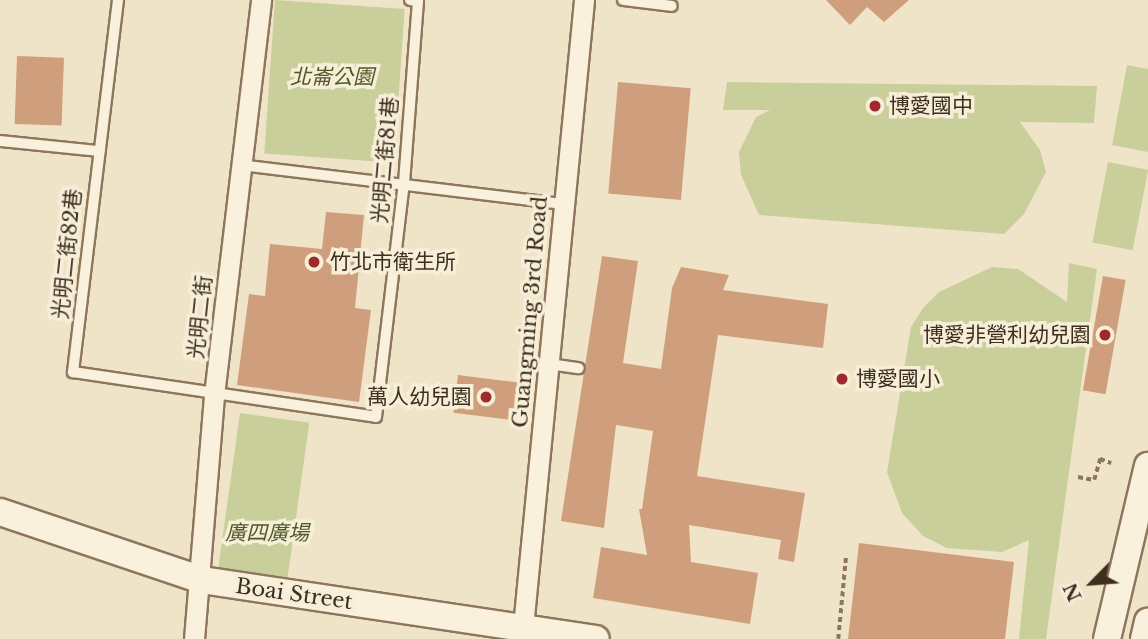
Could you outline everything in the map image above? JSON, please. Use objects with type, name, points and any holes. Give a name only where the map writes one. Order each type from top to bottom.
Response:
[{"type":"street","name":"光明二街","points":[[194,639],[202,580],[214,395],[261,0]]},
{"type":"street","name":"Guangming 3rd Road","points":[[523,628],[549,364],[561,204],[584,0]]},
{"type":"street","points":[[1107,639],[1148,466]]},
{"type":"street","name":"Boai Street","points":[[0,512],[202,580],[596,639]]},
{"type":"street","points":[[1144,639],[1148,621]]},
{"type":"lane","name":"光明二街82巷","points":[[118,0],[74,372],[214,395]]},
{"type":"lane","name":"光明二街81巷","points":[[214,395],[376,417],[404,183],[418,1],[410,0]]},
{"type":"lane","points":[[623,0],[672,6]]},
{"type":"lane","points":[[0,141],[99,151]]},
{"type":"lane","points":[[240,164],[561,204]]},
{"type":"lane","points":[[549,364],[579,368]]},
{"type":"path","points":[[1078,477],[1094,480],[1100,459],[1111,463]]},
{"type":"path","points":[[838,639],[846,554]]},
{"type":"green space","name":"北崙公園","points":[[275,0],[405,9],[394,163],[264,154]]},
{"type":"green space","points":[[1127,65],[1148,69],[1148,152],[1112,145]]},
{"type":"green space","points":[[727,82],[1097,86],[1094,123],[1020,122],[1040,150],[1046,172],[1024,214],[1004,234],[759,215],[741,175],[739,152],[756,117],[770,110],[723,110]]},
{"type":"green space","points":[[1108,162],[1148,170],[1133,250],[1092,242]]},
{"type":"green space","points":[[1069,263],[1097,269],[1046,639],[1019,639],[1029,540],[1002,552],[947,548],[923,536],[902,513],[887,472],[911,327],[923,308],[939,292],[992,267],[1018,269],[1067,302]]},
{"type":"green space","name":"廣四廣場","points":[[240,413],[309,423],[288,577],[218,567]]},
{"type":"building","points":[[826,0],[909,0],[884,22],[867,7],[850,25]]},
{"type":"building","points":[[17,56],[64,58],[62,126],[15,124]]},
{"type":"building","points":[[618,82],[691,88],[681,200],[608,194]]},
{"type":"building","points":[[326,212],[364,215],[355,308],[371,310],[359,402],[237,385],[249,294],[265,296],[270,244],[322,249]]},
{"type":"building","points":[[602,256],[638,261],[623,363],[661,369],[672,288],[681,267],[729,275],[723,290],[828,304],[823,348],[718,335],[697,476],[805,493],[794,562],[778,559],[781,540],[689,525],[691,562],[758,573],[750,624],[593,598],[601,547],[647,555],[639,509],[642,509],[653,431],[616,425],[604,528],[561,521]]},
{"type":"building","name":"博愛非營利幼兒園","points":[[1103,276],[1126,280],[1106,394],[1083,390]]},
{"type":"building","name":"萬人幼兒園","points":[[458,375],[519,382],[514,420],[453,413]]},
{"type":"building","points":[[859,543],[1014,562],[1005,639],[848,639]]},
{"type":"place","name":"博愛國中","points":[[875,106]]},
{"type":"place","name":"竹北市衛生所","points":[[314,262]]},
{"type":"place","name":"博愛非營利幼兒園","points":[[1105,335]]},
{"type":"place","name":"博愛國小","points":[[842,379]]},
{"type":"place","name":"萬人幼兒園","points":[[486,397]]}]
